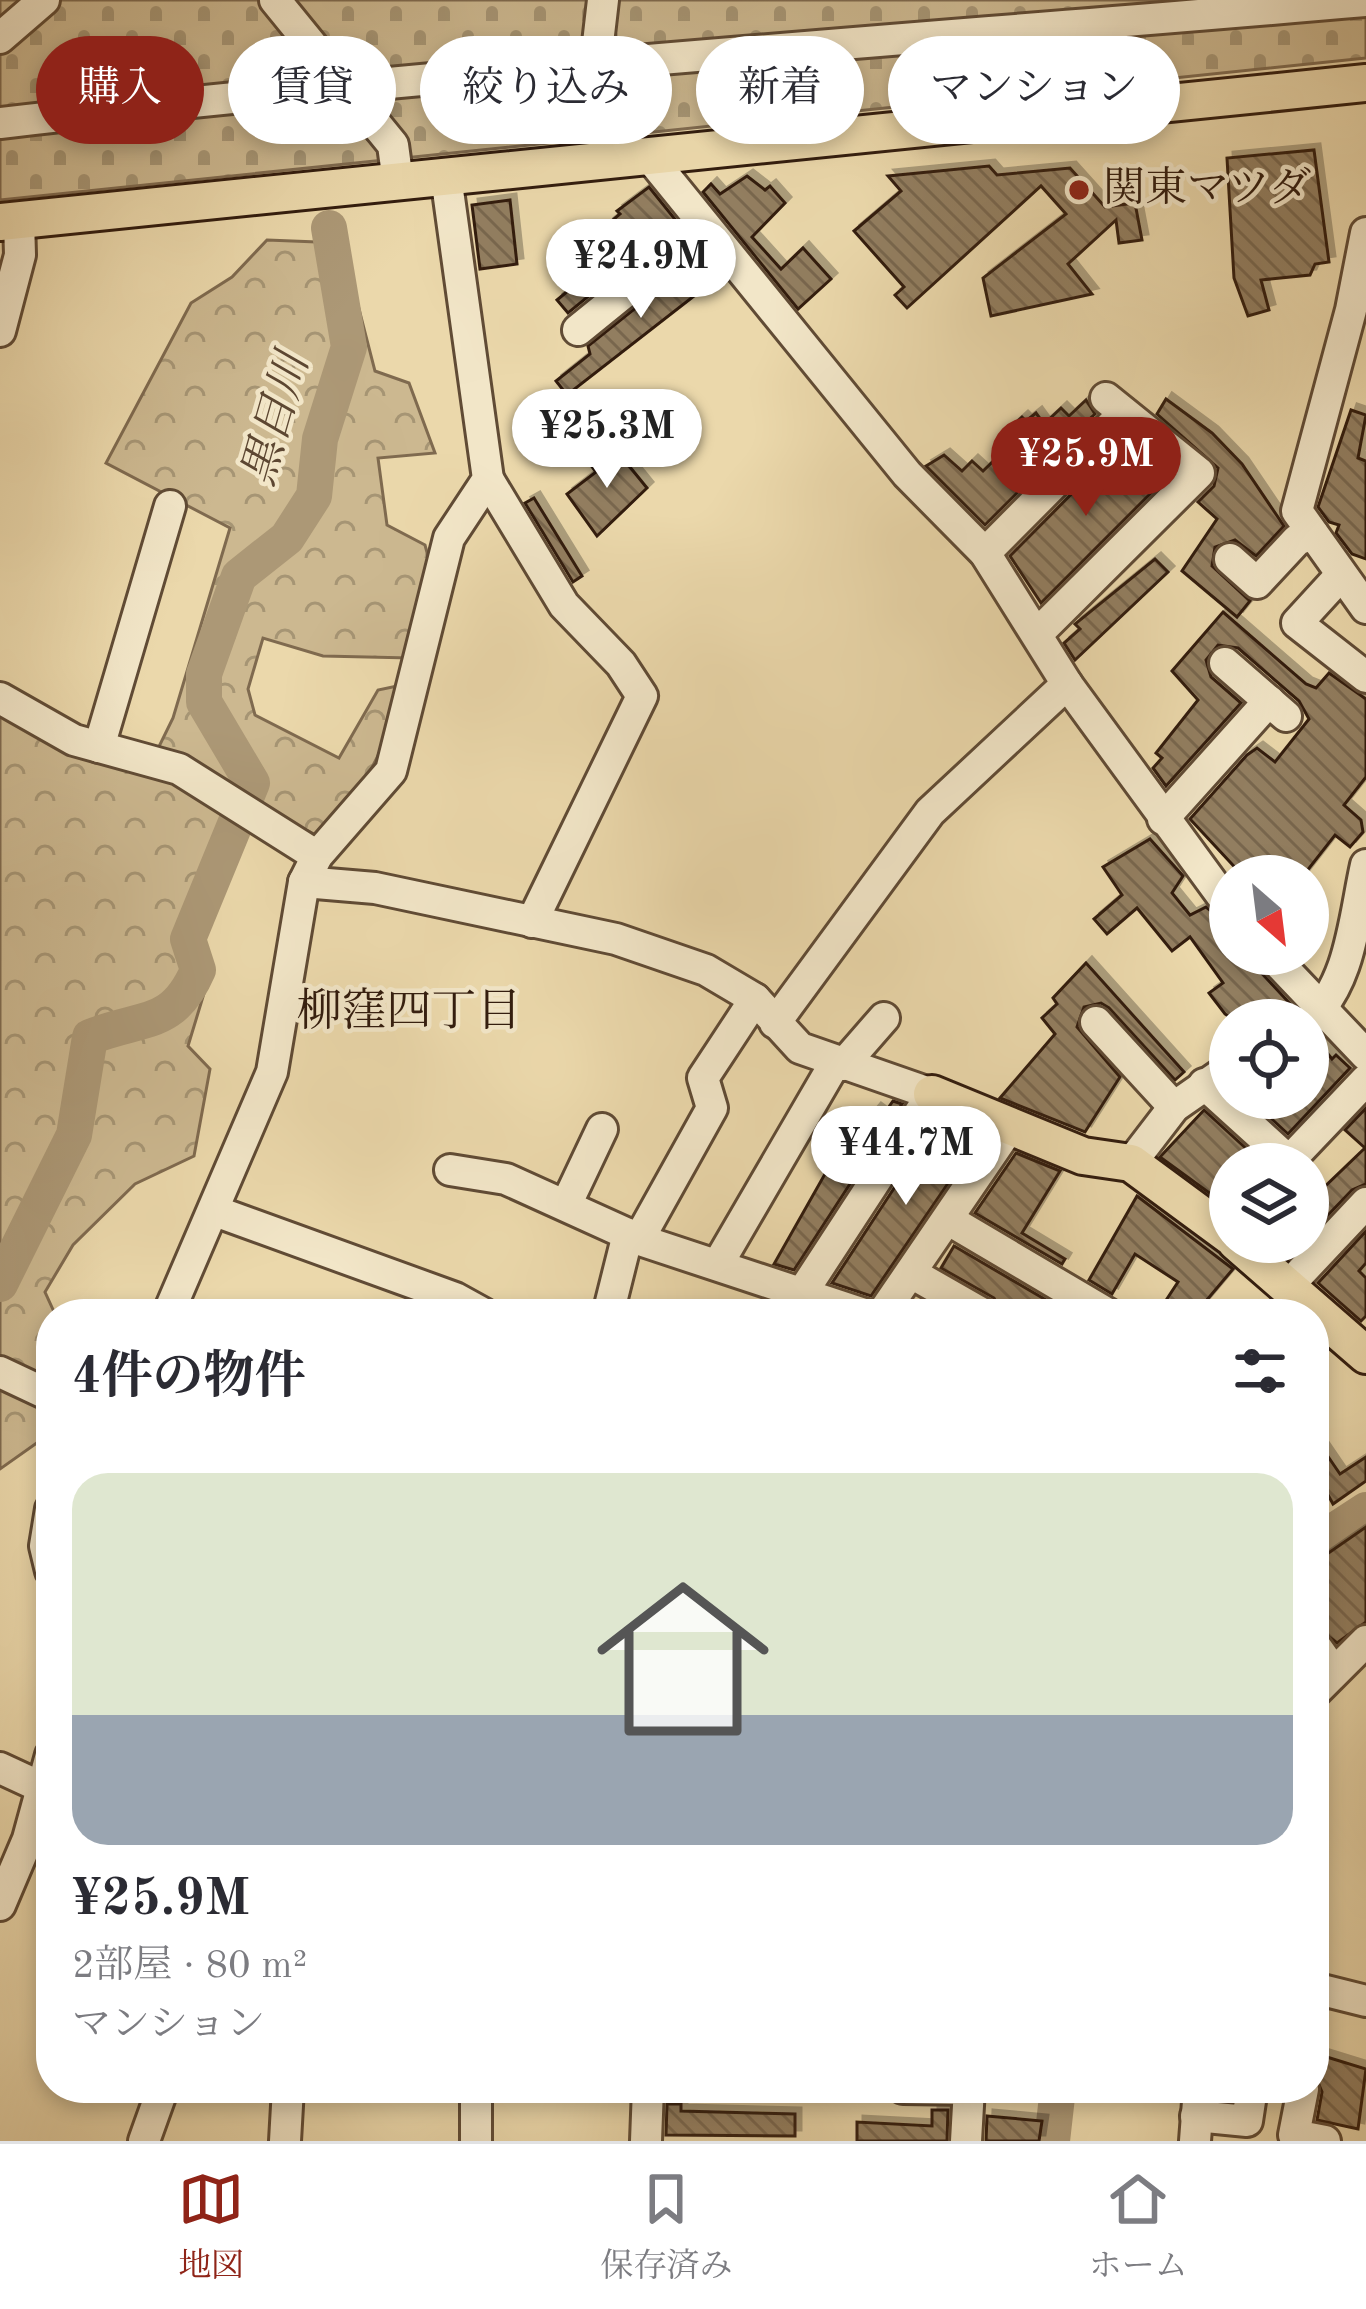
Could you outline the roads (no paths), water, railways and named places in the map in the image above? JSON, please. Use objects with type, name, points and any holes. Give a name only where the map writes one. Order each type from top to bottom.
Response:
[{"type":"main road","points":[[10,221],[1366,83]]},
{"type":"main road","points":[[932,1094],[1083,1156],[1131,1163],[1209,1221]]},
{"type":"main road","points":[[1261,1263],[1305,1299]]},
{"type":"main road","points":[[1329,1318],[1361,1343]]},
{"type":"street","points":[[0,38],[44,0]]},
{"type":"street","points":[[275,0],[306,36]]},
{"type":"street","points":[[599,36],[603,0]]},
{"type":"street","points":[[672,60],[1061,13],[1366,1]]},
{"type":"street","points":[[0,123],[228,97]]},
{"type":"street","points":[[392,144],[398,182]]},
{"type":"street","points":[[648,155],[765,293],[907,474],[985,553],[1067,684],[1209,880]]},
{"type":"street","points":[[446,176],[488,479],[563,605],[621,664],[642,696],[532,922]]},
{"type":"street","points":[[0,331],[20,255],[10,221]]},
{"type":"street","points":[[578,330],[706,226]]},
{"type":"street","points":[[1366,232],[1352,310],[1297,511],[1366,608]]},
{"type":"street","points":[[985,553],[1115,406],[1199,473],[1037,634]]},
{"type":"street","points":[[175,1299],[272,1072],[310,869],[392,771],[449,538],[488,479]]},
{"type":"street","points":[[99,747],[170,506]]},
{"type":"street","points":[[1230,559],[1257,583],[1297,540],[1313,534]]},
{"type":"street","points":[[1342,575],[1297,623],[1366,677]]},
{"type":"street","points":[[1163,820],[1223,770],[1278,709],[1225,663]]},
{"type":"street","points":[[613,1299],[633,1236],[712,1108],[704,1078],[930,812],[1067,684]]},
{"type":"street","points":[[0,698],[74,740],[178,769],[240,806],[310,869],[616,939],[706,970],[765,1011],[800,1048],[932,1094],[802,1293]]},
{"type":"street","points":[[1326,999],[1344,969],[1365,874]]},
{"type":"street","points":[[718,1264],[839,1064],[884,1018]]},
{"type":"street","points":[[1096,1022],[1174,1107]]},
{"type":"street","points":[[1329,1026],[1366,1055]]},
{"type":"street","points":[[1329,1119],[1366,1080]]},
{"type":"street","points":[[1131,1163],[1174,1107],[1209,1082]]},
{"type":"street","points":[[1253,1119],[1289,1161],[1329,1119]]},
{"type":"street","points":[[894,1299],[1009,1128]]},
{"type":"street","points":[[566,1205],[602,1129]]},
{"type":"street","points":[[450,1170],[506,1179],[633,1236],[817,1299]]},
{"type":"street","points":[[1288,1286],[1366,1203]]},
{"type":"street","points":[[215,1211],[457,1299]]},
{"type":"street","points":[[950,1220],[1083,1299]]},
{"type":"street","points":[[913,1274],[957,1299]]},
{"type":"street","points":[[0,1372],[36,1389]]},
{"type":"street","points":[[1329,1677],[1366,1641]]},
{"type":"street","points":[[0,1768],[36,1784]]},
{"type":"street","points":[[0,1904],[28,1839],[36,1806]]},
{"type":"street","points":[[1329,1992],[1366,2001]]},
{"type":"street","points":[[145,2141],[158,2103]]},
{"type":"street","points":[[285,2141],[287,2103]]},
{"type":"street","points":[[476,2103],[476,2141]]},
{"type":"street","points":[[646,2141],[647,2103]]},
{"type":"street","points":[[965,2141],[968,2103]]},
{"type":"street","points":[[1196,2115],[1247,2121],[1250,2103]]},
{"type":"street","points":[[1300,2103],[1294,2134],[1324,2141]]},
{"type":"waterway","name":"黒目川","points":[[0,1284],[74,1135],[90,1037],[167,1011],[198,970],[188,939],[252,783],[204,702],[204,674],[239,576],[287,538],[314,496],[320,439],[349,347],[329,228]]},
{"type":"waterway","points":[[1329,1534],[1366,1510]]},
{"type":"waterway","points":[[1052,2141],[1056,2103]]},
{"type":"place","name":"関東マツダ","points":[[1079,190]]},
{"type":"district","name":"柳窪四丁目","points":[[409,1013]]}]
